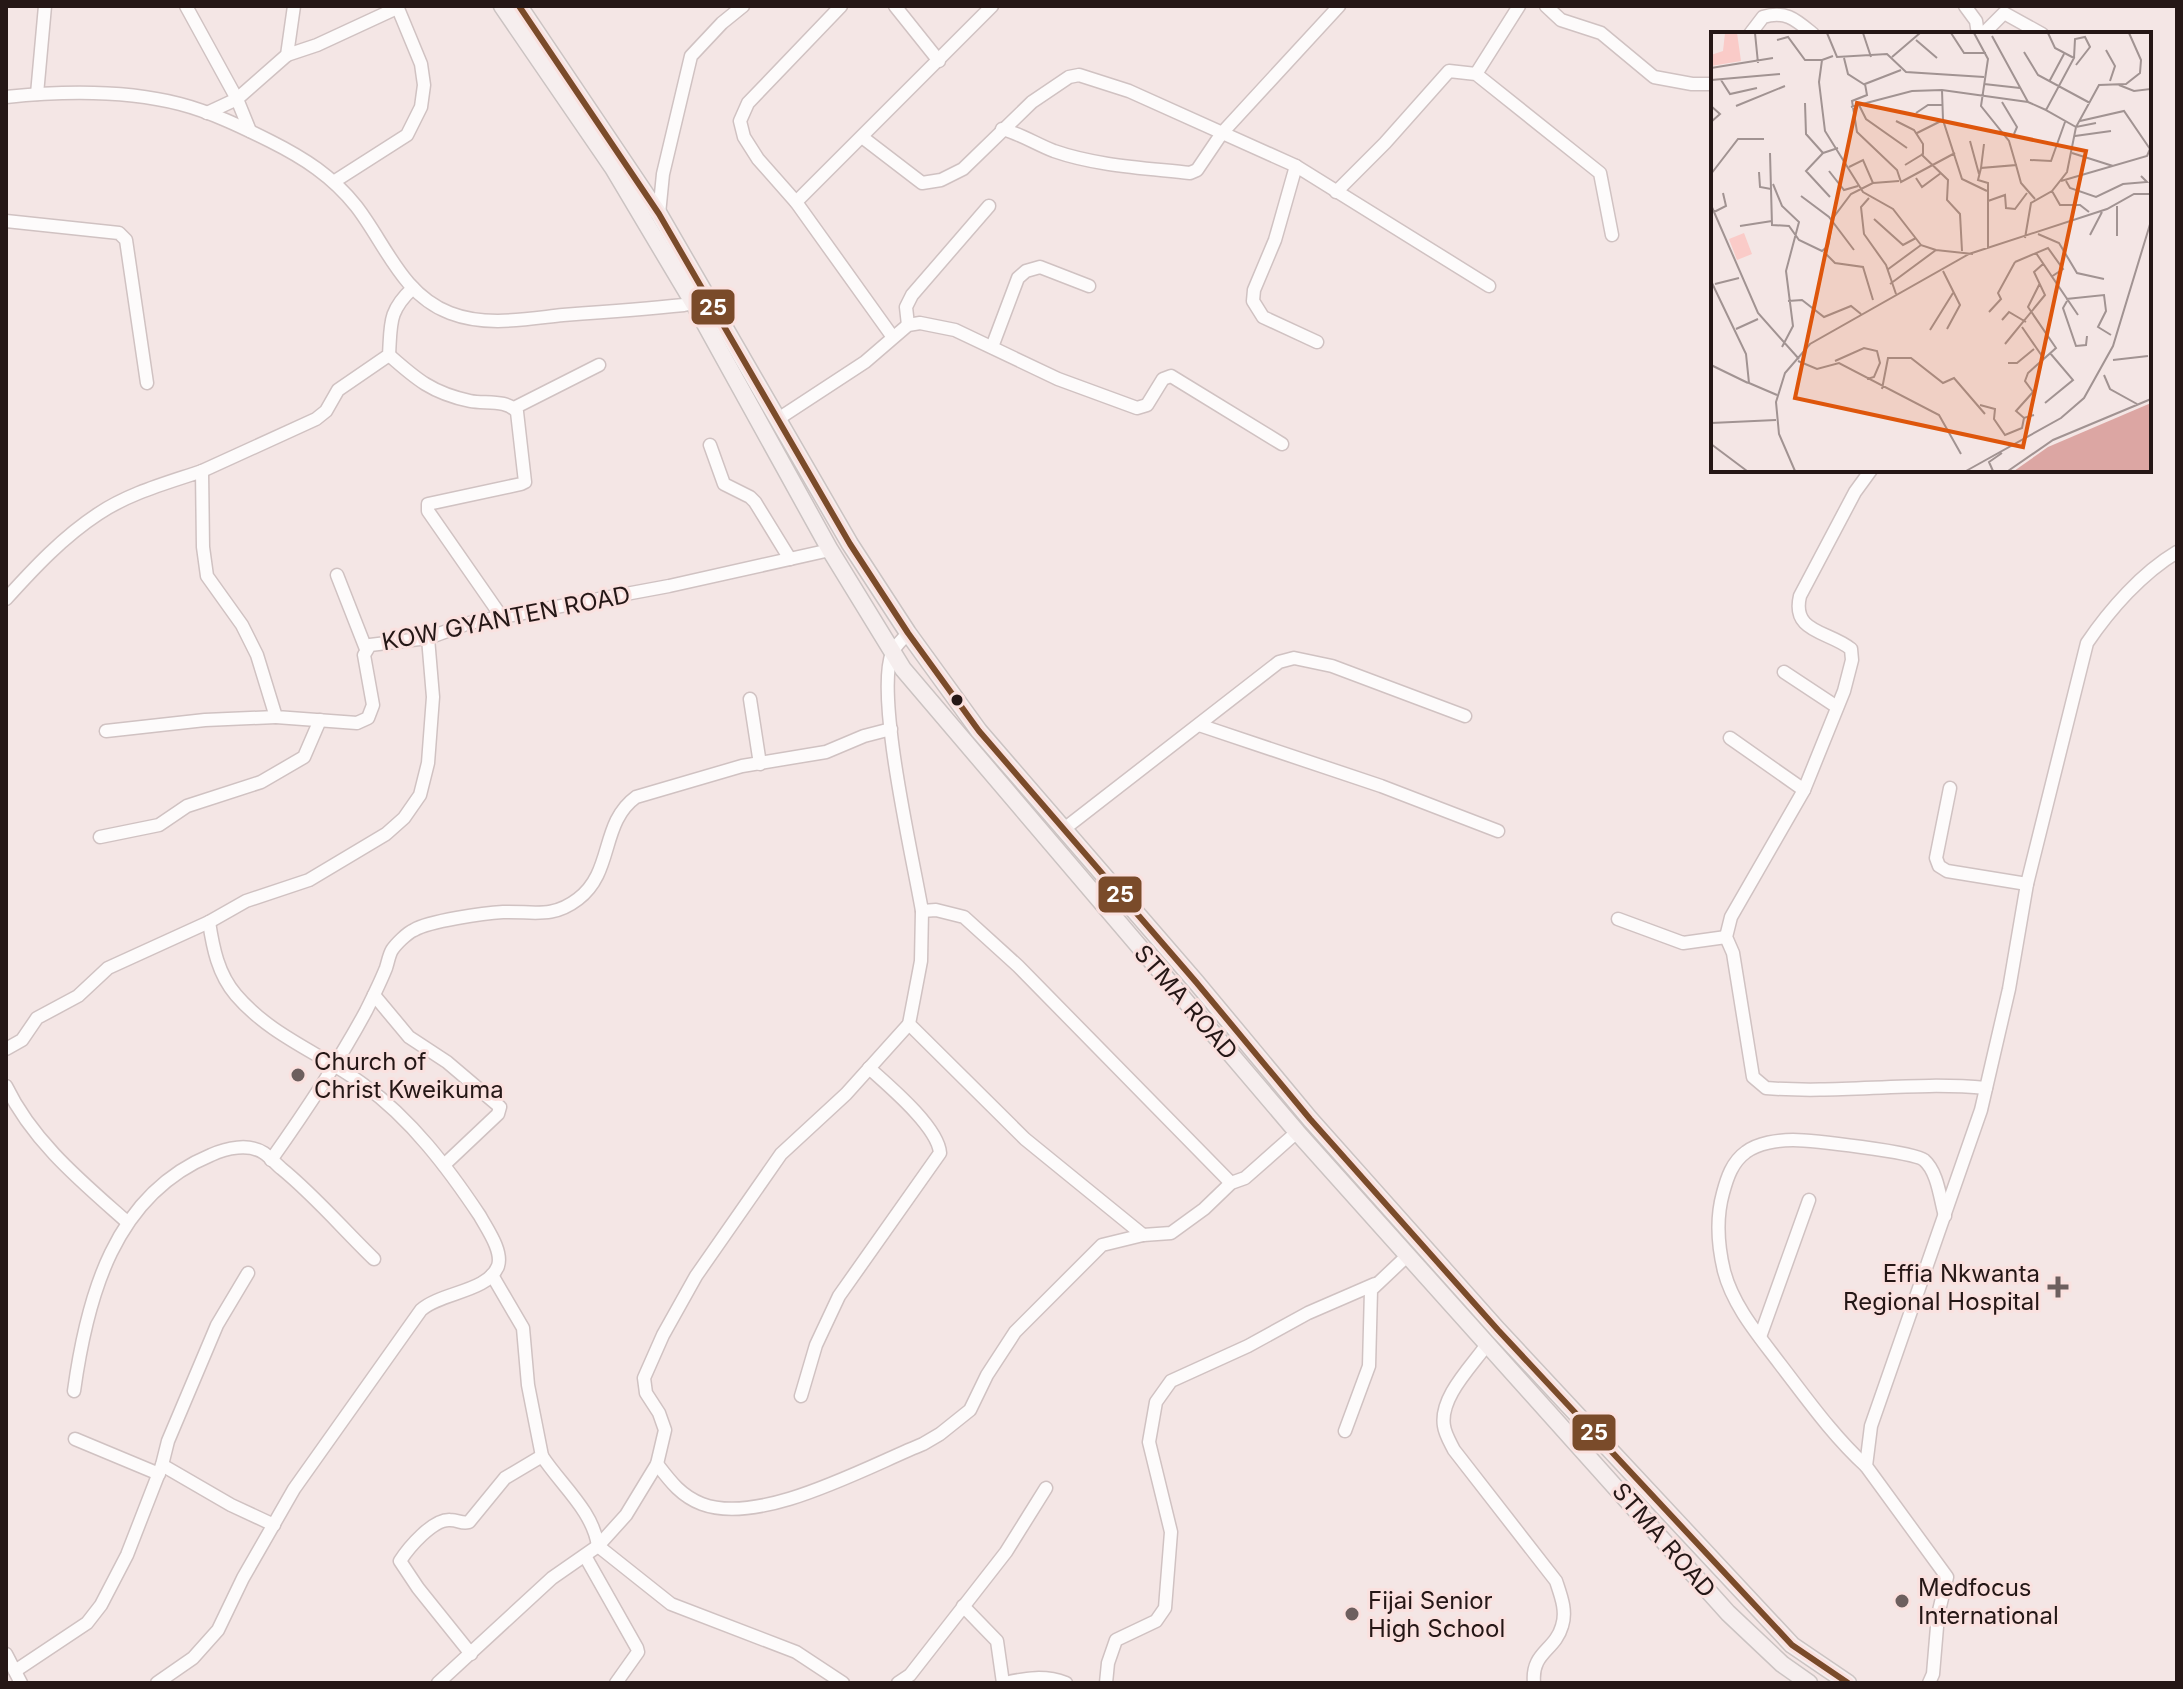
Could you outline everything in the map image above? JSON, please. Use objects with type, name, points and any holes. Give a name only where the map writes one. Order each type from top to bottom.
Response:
[{"type":"main road","name":"STMA ROAD","points":[[502,6],[701,300],[778,419],[850,544],[908,633],[979,731],[1310,1119],[1498,1330],[1783,1636],[1848,1683]]},
{"type":"main road","name":"STMA ROAD","points":[[519,6],[659,214],[830,550],[903,669],[1297,1132],[1728,1613],[1782,1664],[1809,1683]]},
{"type":"street","points":[[37,94],[45,6]]},
{"type":"street","points":[[186,6],[237,99],[250,131]]},
{"type":"street","points":[[287,55],[294,6]]},
{"type":"street","points":[[659,214],[663,174],[691,56],[743,6]]},
{"type":"street","points":[[841,6],[748,103],[740,121],[744,137],[758,159],[796,202],[892,336]]},
{"type":"street","points":[[895,6],[939,61]]},
{"type":"street","points":[[796,202],[992,6]]},
{"type":"street","points":[[1002,129],[1053,150],[1088,160],[1190,173],[1197,170],[1222,133],[1339,6]]},
{"type":"street","points":[[1476,74],[1519,6]]},
{"type":"street","points":[[1546,6],[1561,20],[1601,33],[1654,77],[1711,84]]},
{"type":"street","points":[[1965,6],[1980,32]]},
{"type":"street","points":[[207,113],[237,99],[287,55],[317,45],[397,7],[421,64],[424,85],[421,107],[407,135],[335,181]]},
{"type":"street","points":[[1983,32],[2004,13],[2038,32]]},
{"type":"street","points":[[1752,32],[1763,17],[1782,14],[1789,15],[1810,32]]},
{"type":"street","points":[[1336,192],[1449,71],[1476,74],[1600,173],[1612,235]]},
{"type":"street","points":[[862,137],[922,183],[931,183],[963,169],[1032,102],[1069,77],[1079,75],[1129,91],[1296,166],[1489,286]]},
{"type":"street","points":[[6,97],[115,94],[179,104],[250,131],[303,157],[335,181],[358,209],[397,270],[433,305],[451,314],[489,322],[701,300]]},
{"type":"street","points":[[1296,166],[1275,240],[1254,290],[1253,301],[1256,311],[1263,317],[1317,342]]},
{"type":"street","points":[[908,325],[906,307],[912,295],[989,206]]},
{"type":"street","points":[[6,221],[119,233],[126,240],[147,383]]},
{"type":"street","points":[[992,347],[1018,278],[1026,271],[1040,267],[1089,286]]},
{"type":"street","points":[[413,288],[399,302],[389,323],[389,355],[425,387],[470,401],[509,405],[517,412],[525,482],[428,504],[428,511],[501,616]]},
{"type":"street","points":[[778,419],[865,362],[908,325],[920,323],[946,327],[1058,379],[1137,408],[1147,405],[1163,379],[1171,376],[1282,444]]},
{"type":"street","points":[[6,599],[44,557],[98,513],[144,490],[202,471],[316,419],[326,411],[338,390],[389,355]]},
{"type":"street","points":[[514,408],[599,365]]},
{"type":"street","points":[[710,445],[724,484],[755,502],[790,559]]},
{"type":"street","points":[[202,471],[203,547],[207,576],[242,625],[257,655],[276,717]]},
{"type":"street","points":[[1870,472],[1855,492],[1800,596],[1797,608],[1808,627],[1851,649],[1851,666],[1804,790],[1731,917],[1726,937],[1733,953],[1753,1077],[1766,1088],[1809,1090],[1948,1084],[1986,1088]]},
{"type":"street","name":"KOW GYANTEN ROAD","points":[[106,731],[205,720],[276,717],[357,723],[368,718],[373,705],[364,655],[370,645],[428,638],[469,623],[669,586],[830,550]]},
{"type":"street","points":[[1866,1466],[1871,1426],[1945,1216],[1986,1088],[2009,989],[2027,884],[2087,643],[2104,618],[2148,574],[2177,552]]},
{"type":"street","points":[[337,575],[366,649]]},
{"type":"street","points":[[438,1683],[543,1586],[598,1546],[626,1515],[657,1464],[665,1430],[659,1413],[646,1393],[644,1378],[663,1335],[696,1276],[781,1154],[846,1094],[909,1024],[921,961],[922,911],[887,689],[892,652],[908,633]]},
{"type":"street","points":[[6,1049],[22,1040],[37,1018],[78,996],[108,968],[209,922],[246,901],[309,880],[386,834],[404,818],[420,795],[428,763],[433,697],[428,638]]},
{"type":"street","points":[[1064,829],[1279,662],[1294,658],[1332,666],[1465,716]]},
{"type":"street","points":[[1784,672],[1837,707]]},
{"type":"street","points":[[750,699],[760,764]]},
{"type":"street","points":[[100,837],[159,825],[187,806],[261,782],[304,757],[320,720]]},
{"type":"street","points":[[1199,725],[1381,786],[1498,831]]},
{"type":"street","points":[[271,1160],[334,1065],[374,995],[391,951],[414,930],[502,912],[551,913],[577,901],[590,889],[604,864],[611,828],[627,803],[636,797],[742,766],[826,752],[864,736],[891,729]]},
{"type":"street","points":[[1730,738],[1804,790]]},
{"type":"street","points":[[1950,788],[1936,858],[1939,866],[1947,871],[2027,884]]},
{"type":"street","points":[[922,911],[936,910],[964,917],[1018,966],[1231,1183]]},
{"type":"street","points":[[1618,919],[1683,943],[1726,937]]},
{"type":"street","points":[[157,1683],[193,1658],[218,1630],[243,1578],[332,1432],[421,1310],[431,1301],[484,1282],[499,1263],[497,1250],[485,1226],[444,1165],[400,1117],[365,1086],[334,1065],[285,1039],[237,995],[225,980],[216,958],[209,922]]},
{"type":"street","points":[[374,995],[409,1037],[447,1062],[500,1107],[498,1114],[444,1165]]},
{"type":"street","points":[[909,1024],[1025,1139],[1143,1235]]},
{"type":"street","points":[[801,1396],[816,1345],[839,1296],[940,1153],[937,1140],[923,1123],[869,1068]]},
{"type":"street","points":[[6,1086],[18,1111],[51,1151],[127,1222]]},
{"type":"street","points":[[657,1464],[675,1488],[686,1496],[704,1505],[736,1509],[775,1504],[923,1444],[970,1410],[987,1375],[1015,1332],[1097,1250],[1108,1242],[1171,1233],[1204,1209],[1231,1183],[1245,1178],[1297,1132]]},
{"type":"street","points":[[1929,1683],[1933,1674],[1938,1615],[1947,1577],[1866,1466],[1847,1449],[1744,1314],[1724,1273],[1718,1224],[1729,1174],[1747,1151],[1764,1144],[1800,1140],[1918,1157],[1932,1170],[1945,1216]]},
{"type":"street","points":[[74,1391],[91,1302],[110,1250],[127,1222],[159,1189],[192,1162],[226,1148],[263,1152],[296,1180],[374,1259]]},
{"type":"street","points":[[1760,1337],[1809,1200]]},
{"type":"street","points":[[1345,1431],[1369,1366],[1371,1290],[1408,1255]]},
{"type":"street","points":[[6,1654],[18,1677],[87,1623],[101,1605],[127,1555],[161,1470],[168,1441],[217,1325],[248,1273]]},
{"type":"street","points":[[492,1275],[523,1328],[528,1385],[542,1456],[589,1518],[598,1546],[671,1604],[796,1652],[843,1683]]},
{"type":"street","points":[[1106,1683],[1108,1663],[1116,1640],[1156,1621],[1165,1608],[1171,1532],[1149,1442],[1156,1402],[1171,1381],[1248,1346],[1308,1313],[1375,1284]]},
{"type":"street","points":[[1488,1343],[1450,1397],[1443,1414],[1444,1428],[1454,1450],[1556,1581],[1563,1604],[1561,1630],[1535,1663],[1534,1683]]},
{"type":"street","points":[[75,1439],[161,1470],[274,1525]]},
{"type":"street","points":[[471,1654],[400,1561],[438,1524],[449,1519],[467,1523],[472,1520],[505,1478],[542,1456]]},
{"type":"street","points":[[898,1683],[910,1675],[1006,1552],[1046,1488]]},
{"type":"street","points":[[585,1556],[638,1652],[616,1683]]},
{"type":"street","points":[[963,1606],[997,1641],[1004,1683],[1034,1677],[1066,1683]]},
{"type":"transit line","name":"25","points":[[519,6],[659,214],[850,544],[908,633],[979,731],[1310,1119],[1498,1330],[1792,1645],[1848,1683]]},
{"type":"place","name":"Church of Christ Kweikuma","points":[[298,1075]]},
{"type":"place","name":"Effia Nkwanta Regional Hospital","points":[[2058,1287]]},
{"type":"place","name":"Medfocus International","points":[[1902,1601]]},
{"type":"place","name":"Fijai Senior High School","points":[[1352,1614]]}]
